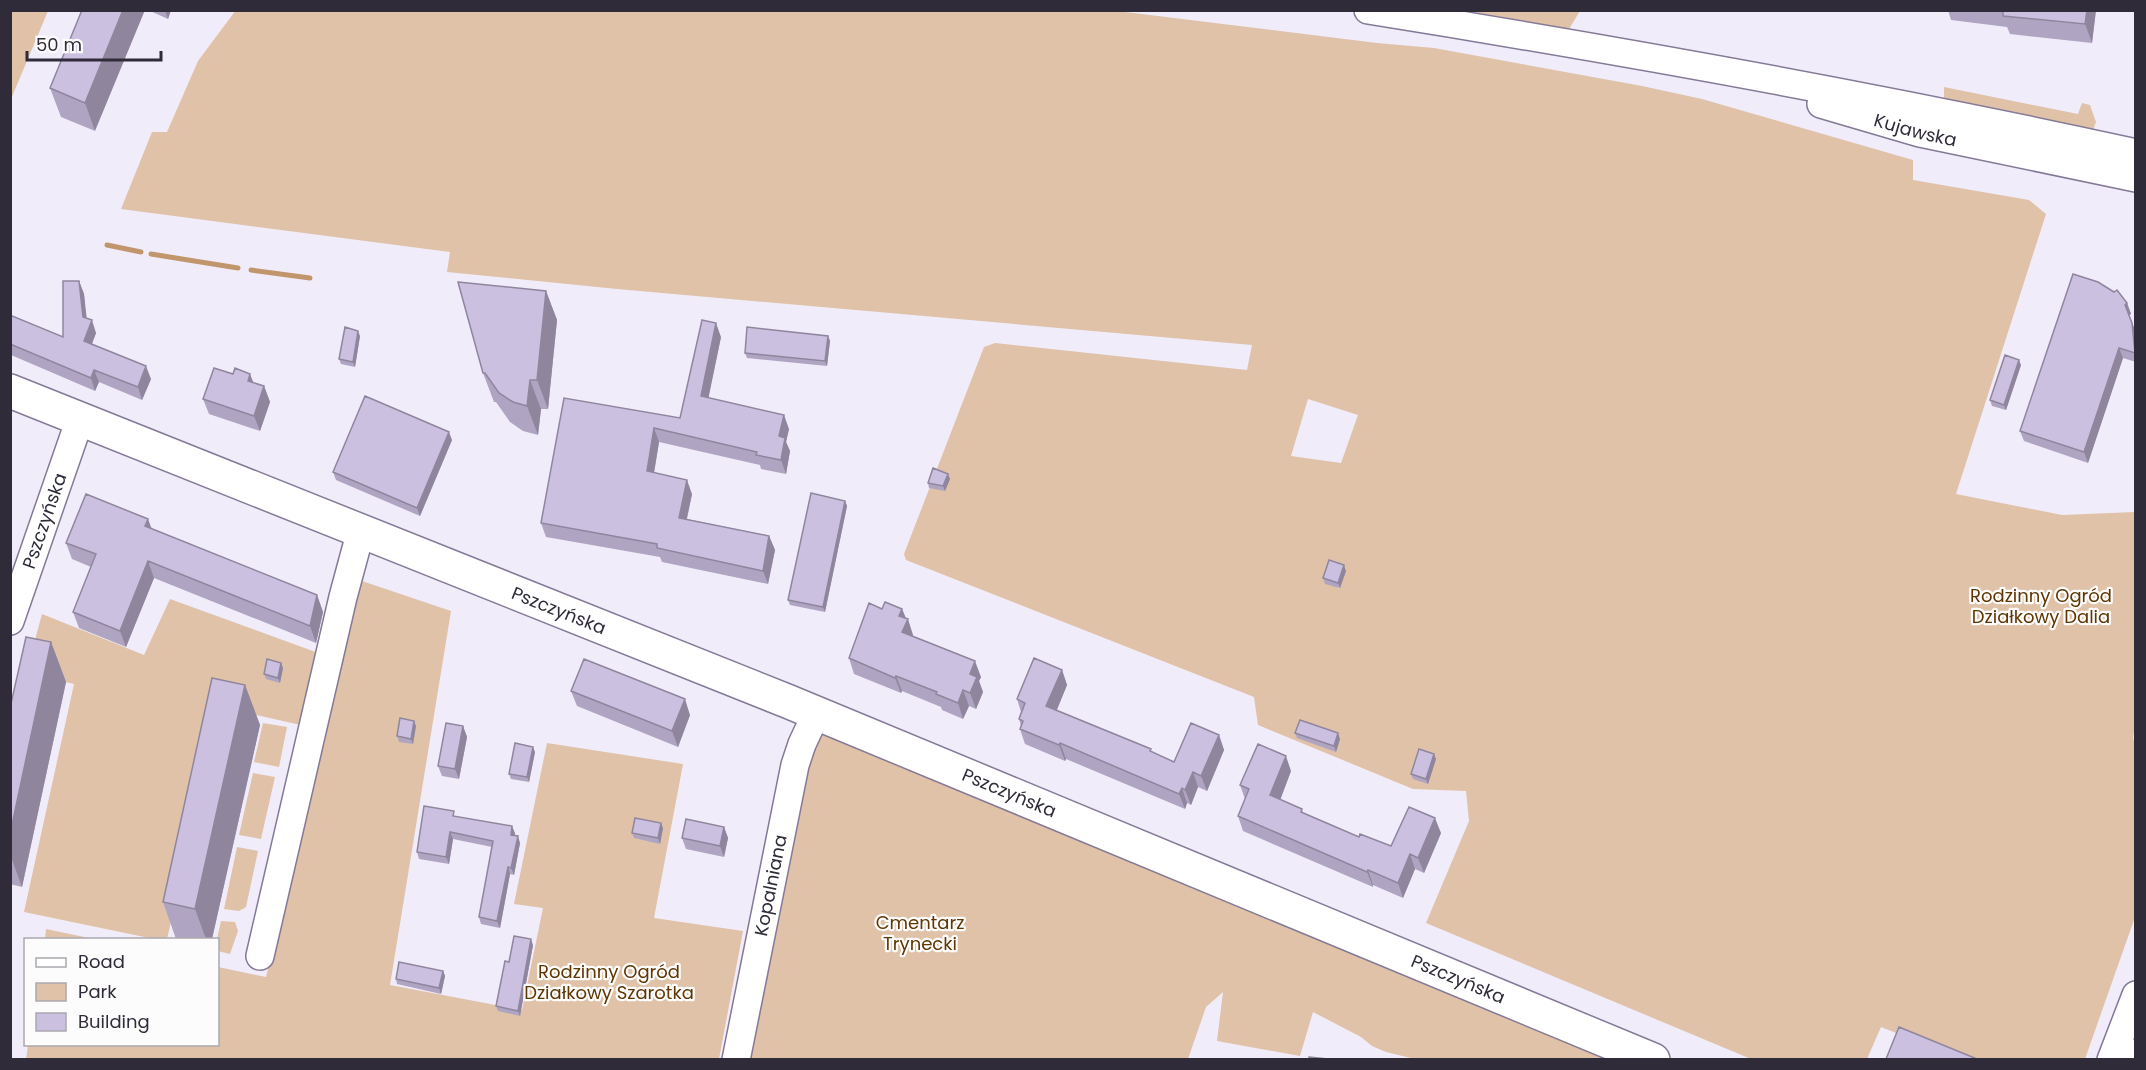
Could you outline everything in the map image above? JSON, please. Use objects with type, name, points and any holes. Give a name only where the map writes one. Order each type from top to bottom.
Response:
[{"type":"main road","name":"Pszczyńska","points":[[10,391],[360,534],[655,647],[1653,1059]]},
{"type":"street","name":"Kujawska","points":[[1368,10],[1699,66],[2024,128],[2136,153]]},
{"type":"street","name":"Kujawska","points":[[1699,66],[1920,133],[2136,178]]},
{"type":"street","name":"Pszczyńska","points":[[10,621],[80,419]]},
{"type":"street","points":[[260,956],[360,534]]},
{"type":"street","name":"Kopalniana","points":[[736,1059],[795,765],[816,714]]},
{"type":"street","points":[[2110,1059],[2136,995]]},
{"type":"street","points":[[2133,1059],[2136,1053]]},
{"type":"green space","name":"Rodzinny Ogród Działkowy Dalia","points":[[236,10],[1117,11],[1434,48],[1642,86],[1702,99],[1913,160],[1913,180],[2029,200],[2046,214],[1956,494],[2062,515],[2135,512],[2136,718],[2133,738],[2136,746],[2135,917],[2085,1059],[1962,1059],[1881,1027],[1867,1059],[1751,1059],[1426,923],[1469,821],[1466,791],[1413,789],[1258,725],[1254,697],[906,560],[904,554],[984,347],[995,343],[1247,370],[1252,345],[447,272],[450,252],[121,209],[152,132],[167,132],[198,61]],"holes":[[[1308,399],[1358,415],[1341,463],[1291,456]]]},
{"type":"green space","points":[[10,11],[48,11],[11,99],[10,99]]},
{"type":"green space","points":[[1468,11],[1580,11],[1569,29]]},
{"type":"green space","points":[[1944,87],[2078,114],[2082,103],[2090,105],[2096,122],[2093,130],[2089,131],[1944,100]]},
{"type":"green space","name":"Rodzinny Ogród Działkowy Szarotka","points":[[362,581],[451,611],[390,985],[522,1010],[543,908],[514,904],[547,743],[683,764],[654,918],[743,931],[719,1059],[26,1060],[28,1046],[219,1046],[219,967],[266,977]]},
{"type":"green space","points":[[170,599],[321,654],[305,726],[220,707],[167,938],[149,938],[24,912],[74,684],[26,673],[42,614],[144,655]]},
{"type":"green space","points":[[263,723],[287,727],[279,767],[254,762]]},
{"type":"green space","name":"Cmentarz Trynecki","points":[[817,725],[1653,1059],[1415,1059],[1372,1046],[1361,1037],[1313,1012],[1300,1056],[1217,1041],[1223,992],[1206,1007],[1188,1059],[746,1060]]},
{"type":"green space","points":[[253,773],[275,777],[261,839],[239,835]]},
{"type":"green space","points":[[237,847],[258,851],[246,907],[239,911],[224,909]]},
{"type":"green space","points":[[221,921],[235,922],[238,931],[230,954],[219,951],[217,938]]},
{"type":"green space","points":[[46,929],[89,938],[45,938]]},
{"type":"building","points":[[82,10],[123,10],[85,103],[50,88]]},
{"type":"building","points":[[2003,10],[2087,10],[2085,24],[2003,16]]},
{"type":"building","points":[[2073,274],[2098,282],[2114,292],[2117,290],[2127,303],[2125,305],[2132,323],[2135,353],[2119,348],[2084,452],[2020,431]]},
{"type":"building","points":[[63,281],[79,281],[83,317],[92,320],[84,341],[146,366],[138,387],[94,370],[91,378],[10,344],[10,315],[63,337]]},
{"type":"building","points":[[458,282],[546,291],[537,380],[530,380],[527,406],[513,402],[499,393],[483,373]]},
{"type":"building","points":[[702,320],[716,323],[701,396],[784,415],[779,436],[785,438],[781,460],[756,455],[757,452],[654,428],[647,471],[687,480],[679,518],[769,536],[763,571],[657,548],[657,544],[541,523],[564,398],[680,418]]},
{"type":"building","points":[[345,327],[358,331],[353,362],[339,359]]},
{"type":"building","points":[[747,327],[828,336],[825,361],[745,353]]},
{"type":"building","points":[[2005,355],[2019,360],[2004,405],[1990,400]]},
{"type":"building","points":[[214,368],[233,374],[235,368],[250,374],[248,381],[264,386],[254,416],[203,399]]},
{"type":"building","points":[[365,396],[449,432],[417,508],[333,472]]},
{"type":"building","points":[[933,468],[948,474],[943,486],[928,483]]},
{"type":"building","points":[[811,493],[845,501],[823,607],[788,600]]},
{"type":"building","points":[[86,494],[148,519],[145,526],[317,595],[310,626],[148,561],[120,631],[73,612],[96,554],[66,543]]},
{"type":"building","points":[[1329,560],[1344,565],[1338,583],[1323,578]]},
{"type":"building","points":[[885,602],[902,609],[899,616],[908,619],[902,632],[975,661],[970,674],[977,677],[970,693],[963,690],[958,703],[936,694],[937,692],[896,676],[895,678],[849,658],[869,603],[882,609]]},
{"type":"building","points":[[26,637],[51,642],[10,834],[10,708]]},
{"type":"building","points":[[1034,658],[1062,670],[1046,706],[1151,749],[1150,751],[1174,762],[1191,723],[1219,735],[1201,776],[1193,772],[1185,790],[1182,788],[1179,794],[1060,743],[1059,745],[1020,729],[1023,721],[1019,719],[1025,703],[1017,699]]},
{"type":"building","points":[[267,659],[281,663],[278,678],[264,674]]},
{"type":"building","points":[[584,659],[685,699],[672,731],[571,691]]},
{"type":"building","points":[[212,678],[245,685],[195,909],[163,902]]},
{"type":"building","points":[[400,718],[414,721],[411,739],[397,736]]},
{"type":"building","points":[[1300,720],[1338,733],[1334,746],[1295,733]]},
{"type":"building","points":[[446,723],[463,726],[455,769],[438,766]]},
{"type":"building","points":[[515,743],[533,747],[527,777],[509,774]]},
{"type":"building","points":[[1258,744],[1286,756],[1270,795],[1302,809],[1301,812],[1359,837],[1360,834],[1391,846],[1409,807],[1435,818],[1418,858],[1410,854],[1398,883],[1368,870],[1367,872],[1238,816],[1249,789],[1240,785]]},
{"type":"building","points":[[1419,749],[1434,754],[1426,779],[1411,774]]},
{"type":"building","points":[[424,806],[454,811],[453,816],[512,826],[511,835],[518,836],[511,868],[508,867],[497,921],[479,917],[493,841],[450,832],[446,857],[417,852]]},
{"type":"building","points":[[635,818],[661,823],[658,838],[632,833]]},
{"type":"building","points":[[686,819],[724,827],[720,846],[682,838]]},
{"type":"building","points":[[514,936],[531,939],[518,1011],[496,1006],[505,961],[509,962]]},
{"type":"building","points":[[399,962],[443,971],[439,988],[396,979]]},
{"type":"building","points":[[1899,1027],[1977,1059],[1886,1059]]},
{"type":"waterway","points":[[107,245],[141,252]]},
{"type":"waterway","points":[[151,254],[238,268]]},
{"type":"waterway","points":[[251,270],[310,278]]}]
